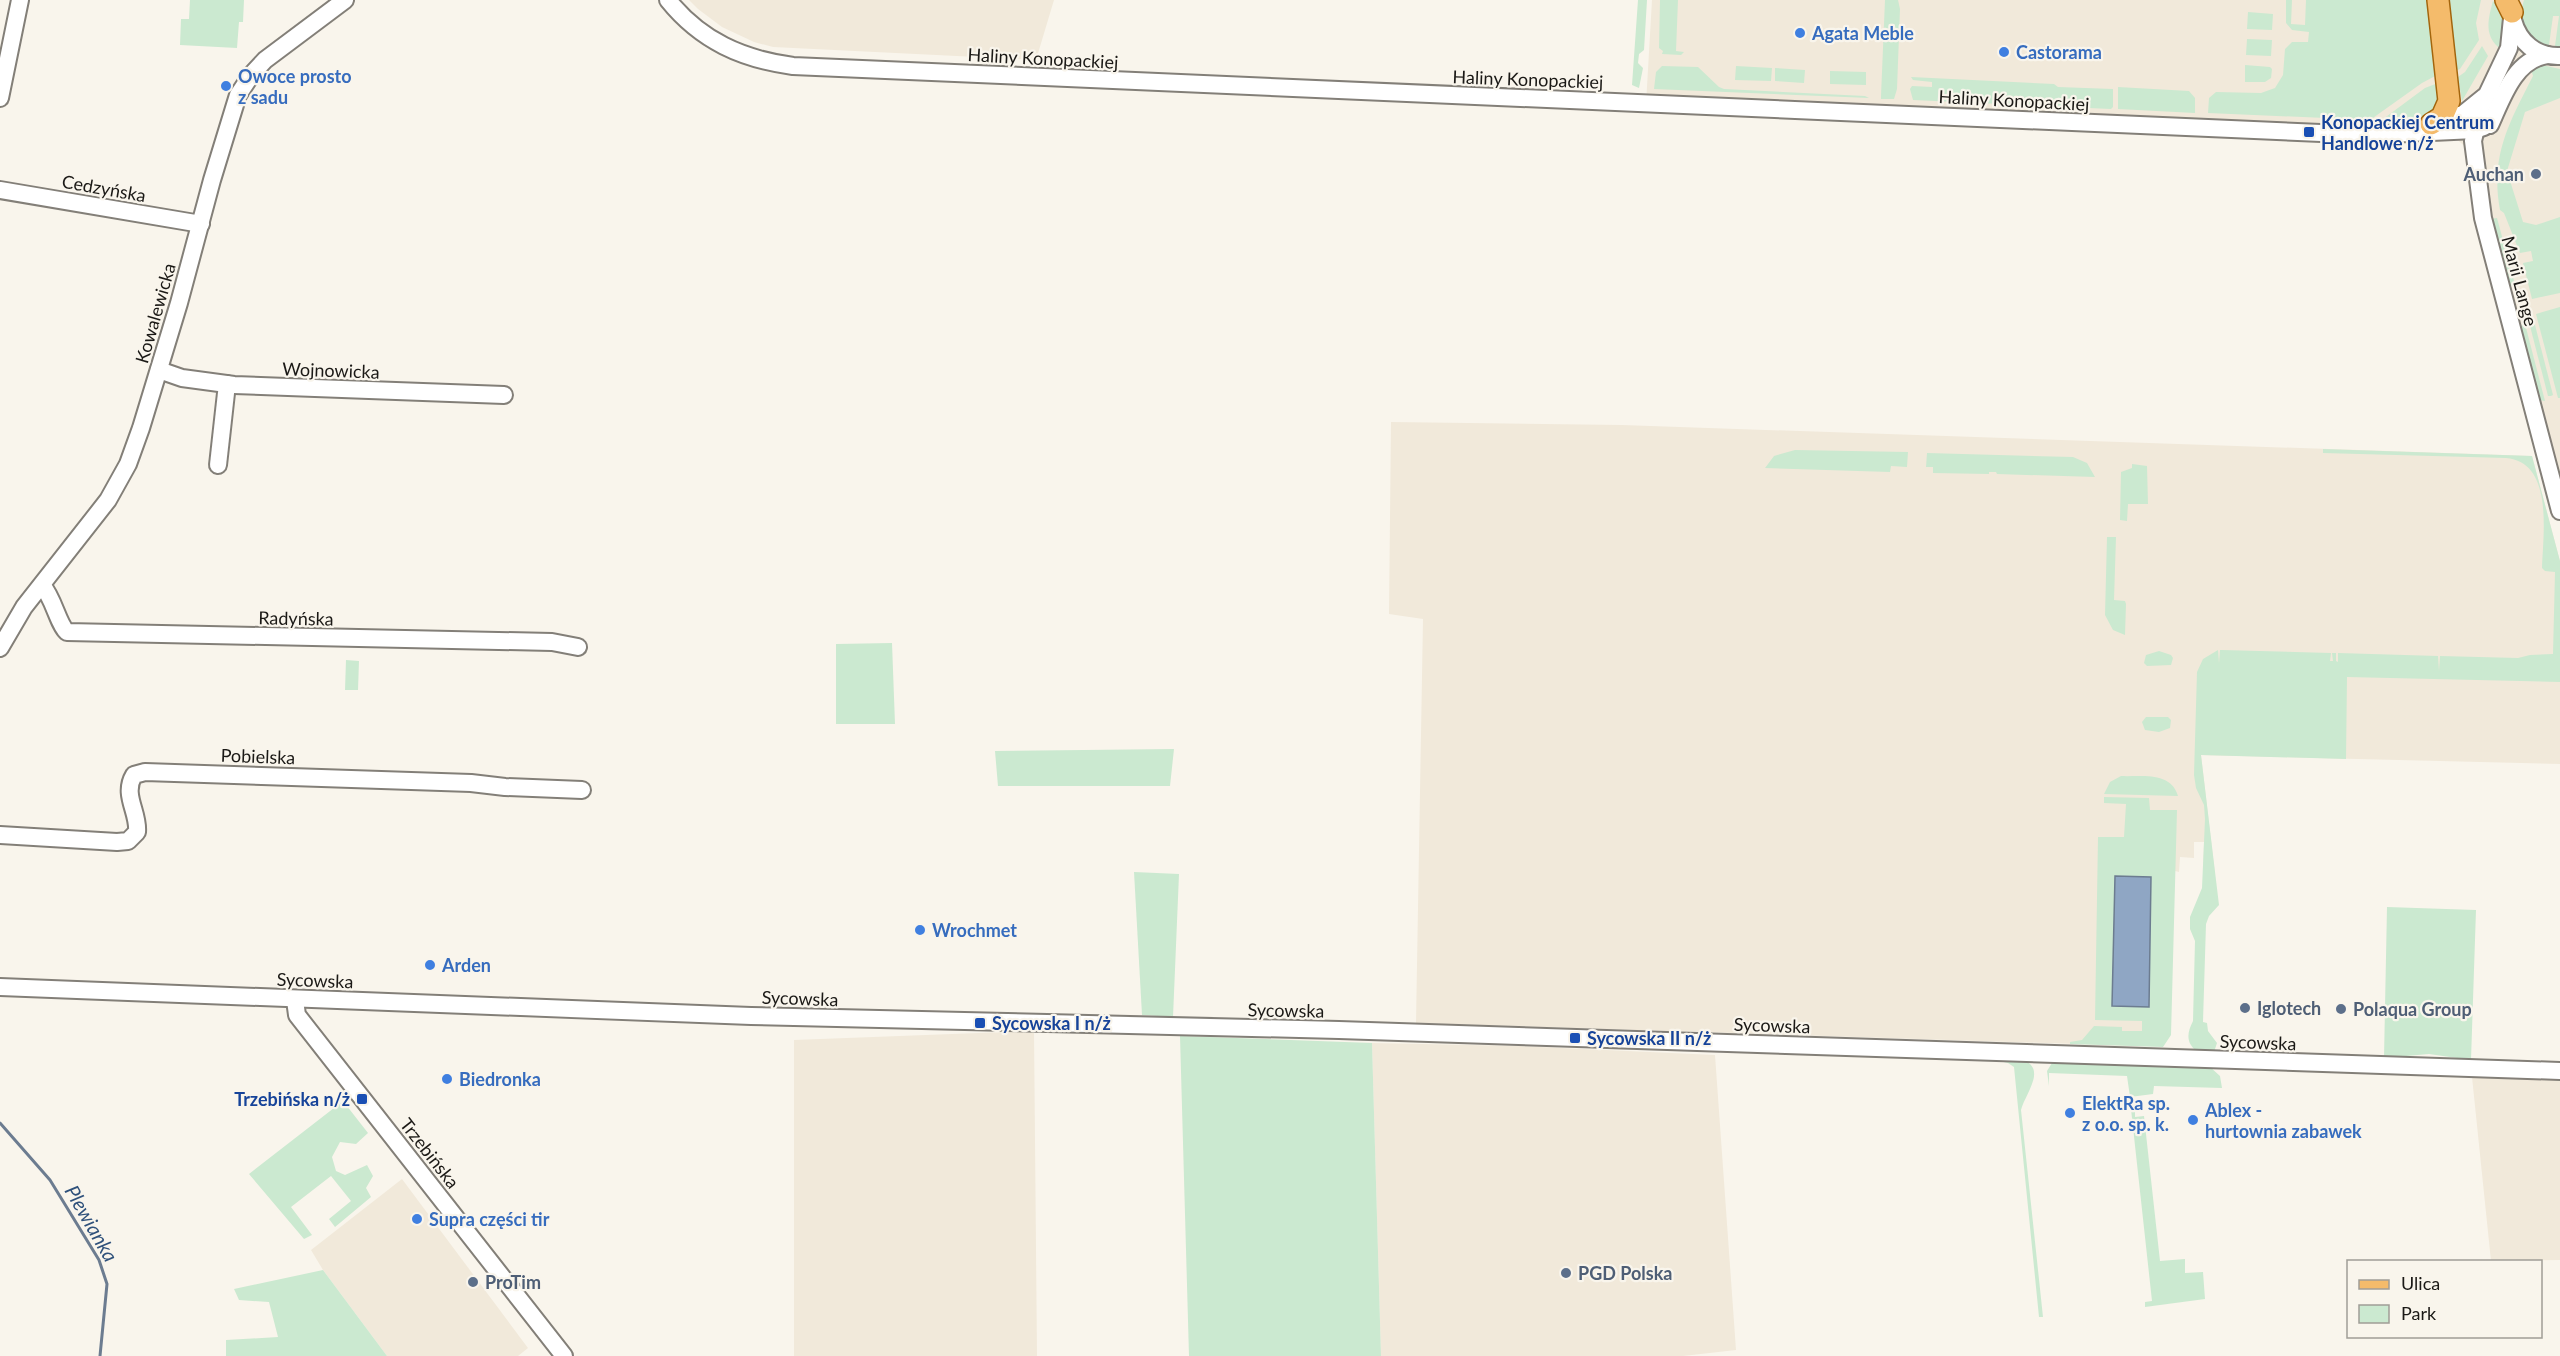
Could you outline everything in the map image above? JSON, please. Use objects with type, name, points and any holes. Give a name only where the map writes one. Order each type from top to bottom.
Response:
[{"type":"main road","points":[[2438,0],[2450,101],[2438,128]]},
{"type":"street","points":[[0,98],[20,0]]},
{"type":"street","name":"Kowalewicka","points":[[0,648],[20,614],[114,491],[136,442],[159,370],[231,114],[244,86],[265,60],[345,0]]},
{"type":"street","name":"Haliny Konopackiej","points":[[668,0],[690,24],[723,47],[749,57],[794,66],[2338,134],[2407,132],[2438,128],[2475,130]]},
{"type":"street","points":[[2511,8],[2519,36],[2525,43],[2554,56]]},
{"type":"street","name":"Marii Lange","points":[[2511,8],[2509,48],[2487,93],[2473,141],[2483,218],[2560,511]]},
{"type":"street","name":"Marii Lange","points":[[2476,157],[2493,117],[2517,73],[2531,60],[2554,56]]},
{"type":"street","name":"Haliny Konopackiej","points":[[2438,128],[2463,114],[2487,93]]},
{"type":"street","points":[[2475,130],[2484,127],[2493,117]]},
{"type":"street","points":[[2438,128],[2457,139],[2476,157]]},
{"type":"street","name":"Cedzyńska","points":[[0,190],[201,224]]},
{"type":"street","name":"Wojnowicka","points":[[159,370],[182,378],[227,384],[504,395]]},
{"type":"street","points":[[218,465],[227,384]]},
{"type":"street","name":"Radyńska","points":[[42,585],[50,594],[62,626],[67,632],[552,642],[578,647]]},
{"type":"street","name":"Pobielska","points":[[0,835],[128,841],[137,832],[138,823],[132,810],[130,782],[134,775],[145,772],[471,783],[505,787],[582,790]]},
{"type":"street","name":"Sycowska","points":[[4,986],[296,999],[946,1022],[1350,1031],[2560,1071]]},
{"type":"street","name":"Trzebińska","points":[[296,999],[297,1015],[564,1356]]},
{"type":"shaded area","points":[[689,0],[1054,0],[1036,60],[773,47],[754,42],[722,27]]},
{"type":"shaded area","points":[[1652,0],[2560,0],[2560,511],[2468,149],[2453,136],[1646,104]]},
{"type":"shaded area","points":[[1391,422],[1622,425],[2532,456],[2560,561],[2560,764],[2201,755],[2215,874],[2203,872],[2204,842],[2194,842],[2194,858],[2180,857],[2179,872],[2175,871],[2169,1016],[2139,1046],[1416,1023],[1423,619],[1389,614]]},
{"type":"shaded area","points":[[1034,1031],[1037,1356],[794,1356],[794,1040]]},
{"type":"shaded area","points":[[1372,1043],[1520,1046],[1715,1055],[1736,1350],[1683,1356],[1381,1356]]},
{"type":"shaded area","points":[[2472,1077],[2560,1080],[2560,1260],[2491,1260]]},
{"type":"shaded area","points":[[402,1179],[528,1348],[518,1356],[387,1356],[323,1270],[311,1250]]},
{"type":"green space","points":[[190,0],[244,0],[243,22],[239,22],[237,48],[180,45],[181,19],[189,19]]},
{"type":"green space","points":[[1638,0],[1647,0],[1644,50],[1639,54],[1638,63],[1643,68],[1639,88],[1632,85]]},
{"type":"green space","points":[[1660,0],[1678,0],[1676,51],[1684,52],[1681,55],[1662,54],[1663,51],[1659,48]]},
{"type":"green space","points":[[1885,0],[1898,0],[1900,9],[1897,89],[1894,99],[1881,99]]},
{"type":"green space","points":[[2286,0],[2292,0],[2291,24],[2305,25],[2306,0],[2434,0],[2437,75],[2370,120],[2208,113],[2209,98],[2216,92],[2261,93],[2275,88],[2283,75],[2285,49],[2292,42],[2308,42],[2309,32],[2292,30],[2286,23]]},
{"type":"green space","points":[[2443,0],[2481,0],[2476,23],[2479,40],[2460,69],[2453,72]]},
{"type":"green space","points":[[2524,0],[2560,0],[2560,47],[2555,46],[2559,16],[2553,16],[2549,45],[2540,43],[2534,39],[2523,22]]},
{"type":"green space","points":[[2493,1],[2503,18],[2505,37],[2502,50],[2489,34],[2488,27]]},
{"type":"green space","points":[[2248,12],[2273,14],[2272,30],[2247,29]]},
{"type":"green space","points":[[2247,39],[2272,40],[2271,56],[2246,55]]},
{"type":"green space","points":[[2482,46],[2488,56],[2462,101],[2458,77],[2465,72]]},
{"type":"green space","points":[[2245,65],[2270,67],[2272,69],[2271,78],[2265,82],[2245,82]]},
{"type":"green space","points":[[2542,65],[2560,69],[2560,98],[2525,112],[2507,171],[2523,222],[2536,225],[2560,217],[2560,293],[2532,299],[2523,263],[2533,261],[2531,251],[2520,253],[2504,213],[2500,210],[2498,173],[2504,140],[2516,109],[2533,76],[2531,69]]},
{"type":"green space","points":[[1662,66],[1698,67],[1724,89],[1869,98],[1654,89],[1656,72]]},
{"type":"green space","points":[[1736,66],[1772,68],[1771,81],[1735,80]]},
{"type":"green space","points":[[1775,68],[1805,70],[1804,83],[1775,81]]},
{"type":"green space","points":[[1830,71],[1866,72],[1866,85],[1830,84]]},
{"type":"green space","points":[[1911,77],[2113,89],[2113,107],[2111,109],[1913,100],[1910,89],[1912,86],[1932,87],[1932,82],[1913,80]]},
{"type":"green space","points":[[2443,81],[2446,95],[2428,121],[2391,127],[2323,125],[2375,125],[2425,88]]},
{"type":"green space","points":[[2118,87],[2189,91],[2195,98],[2195,113],[2118,109]]},
{"type":"green space","points":[[2497,218],[2517,292],[2507,281],[2490,219]]},
{"type":"green space","points":[[2560,307],[2560,398],[2558,398],[2536,314]]},
{"type":"green space","points":[[2524,320],[2545,401],[2538,400],[2520,330]]},
{"type":"green space","points":[[2534,321],[2553,395],[2551,396],[2548,396],[2529,322]]},
{"type":"green space","points":[[2323,449],[2532,456],[2560,561],[2560,682],[2347,677],[2346,759],[2201,755],[2219,905],[2209,916],[2206,924],[2203,1022],[2207,1023],[2208,1031],[2217,1043],[2214,1052],[2200,1054],[2192,1047],[2188,1035],[2193,1021],[2195,941],[2190,929],[2190,917],[2202,888],[2205,819],[2204,805],[2196,788],[2194,775],[2197,672],[2203,659],[2218,650],[2219,663],[2220,650],[2331,653],[2330,661],[2333,661],[2332,653],[2336,653],[2338,662],[2338,653],[2438,656],[2439,671],[2440,656],[2518,658],[2553,654],[2555,572],[2545,571],[2542,568],[2544,519],[2539,486],[2532,472],[2521,462],[2506,458],[2323,453]]},
{"type":"green space","points":[[1795,450],[1908,452],[1907,467],[1891,466],[1890,472],[1765,468],[1774,456]]},
{"type":"green space","points":[[1927,453],[2073,457],[2087,463],[2095,477],[1997,474],[1996,472],[1989,472],[1989,474],[1933,473],[1933,467],[1926,467]]},
{"type":"green space","points":[[2132,464],[2147,466],[2148,504],[2128,504],[2127,521],[2120,520],[2121,472],[2132,468]]},
{"type":"green space","points":[[2107,537],[2116,537],[2114,600],[2125,601],[2126,604],[2125,635],[2113,630],[2105,615]]},
{"type":"green space","points":[[892,643],[895,724],[836,724],[836,644]]},
{"type":"green space","points":[[2159,651],[2171,655],[2173,658],[2171,665],[2147,666],[2144,663],[2146,655]]},
{"type":"green space","points":[[346,660],[359,661],[358,690],[345,690]]},
{"type":"green space","points":[[2146,717],[2168,717],[2171,720],[2170,728],[2159,732],[2145,730],[2142,722]]},
{"type":"green space","points":[[1174,749],[1170,786],[998,786],[995,751]]},
{"type":"green space","points":[[2121,776],[2146,776],[2162,779],[2169,782],[2178,796],[2104,794],[2110,782]]},
{"type":"green space","points":[[2104,797],[2149,798],[2150,810],[2177,810],[2171,1035],[2163,1047],[2070,1044],[2070,1042],[2082,1040],[2094,1026],[2122,1027],[2122,1031],[2142,1031],[2142,1021],[2095,1020],[2098,837],[2124,837],[2126,804],[2104,803]]},
{"type":"green space","points":[[1134,872],[1179,874],[1173,1017],[1142,1015]]},
{"type":"green space","points":[[2387,907],[2476,910],[2471,1060],[2429,1054],[2384,1058]]},
{"type":"green space","points":[[1180,1036],[1372,1043],[1381,1356],[1189,1356]]},
{"type":"green space","points":[[2020,1059],[2029,1063],[2034,1074],[2021,1110],[2043,1317],[2039,1317],[2014,1067],[1995,1060]]},
{"type":"green space","points":[[2052,1063],[2210,1067],[2220,1076],[2222,1088],[2154,1086],[2153,1094],[2130,1097],[2127,1076],[2049,1073],[2049,1086],[2047,1071]]},
{"type":"green space","points":[[343,1101],[368,1133],[356,1144],[340,1142],[332,1157],[336,1171],[345,1175],[367,1165],[373,1176],[366,1188],[371,1197],[335,1227],[329,1219],[351,1201],[331,1176],[291,1207],[312,1235],[304,1239],[249,1174]]},
{"type":"green space","points":[[2131,1109],[2135,1109],[2135,1117],[2144,1116],[2160,1261],[2185,1259],[2185,1273],[2203,1272],[2205,1299],[2145,1307],[2145,1302],[2152,1301]]},
{"type":"green space","points":[[323,1270],[387,1356],[226,1356],[226,1340],[278,1337],[269,1302],[239,1300],[234,1289]]},
{"type":"water","points":[[2115,876],[2151,877],[2149,1007],[2112,1006]]},
{"type":"waterway","name":"Plewianka","points":[[0,1123],[50,1180],[99,1260],[107,1284],[100,1356]]},
{"type":"place","name":"Agata Meble","points":[[1800,33]]},
{"type":"place","name":"Castorama","points":[[2004,52]]},
{"type":"place","name":"Owoce prosto z sadu","points":[[226,86]]},
{"type":"place","name":"Konopackiej Centrum Handlowe n/ż","points":[[2309,132]]},
{"type":"place","name":"Auchan","points":[[2536,174]]},
{"type":"place","name":"Wrochmet","points":[[920,930]]},
{"type":"place","name":"Arden","points":[[430,965]]},
{"type":"place","name":"Iglotech","points":[[2245,1008]]},
{"type":"place","name":"Polaqua Group","points":[[2341,1009]]},
{"type":"place","name":"Sycowska I n/ż","points":[[980,1023]]},
{"type":"place","name":"Sycowska II n/ż","points":[[1575,1038]]},
{"type":"place","name":"Biedronka","points":[[447,1079]]},
{"type":"place","name":"Trzebińska n/ż","points":[[362,1099]]},
{"type":"place","name":"ElektRa sp. z o.o. sp. k.","points":[[2070,1113]]},
{"type":"place","name":"Ablex - hurtownia zabawek","points":[[2193,1120]]},
{"type":"place","name":"Supra części tir","points":[[417,1219]]},
{"type":"place","name":"PGD Polska","points":[[1566,1273]]},
{"type":"place","name":"ProTim","points":[[473,1282]]}]
